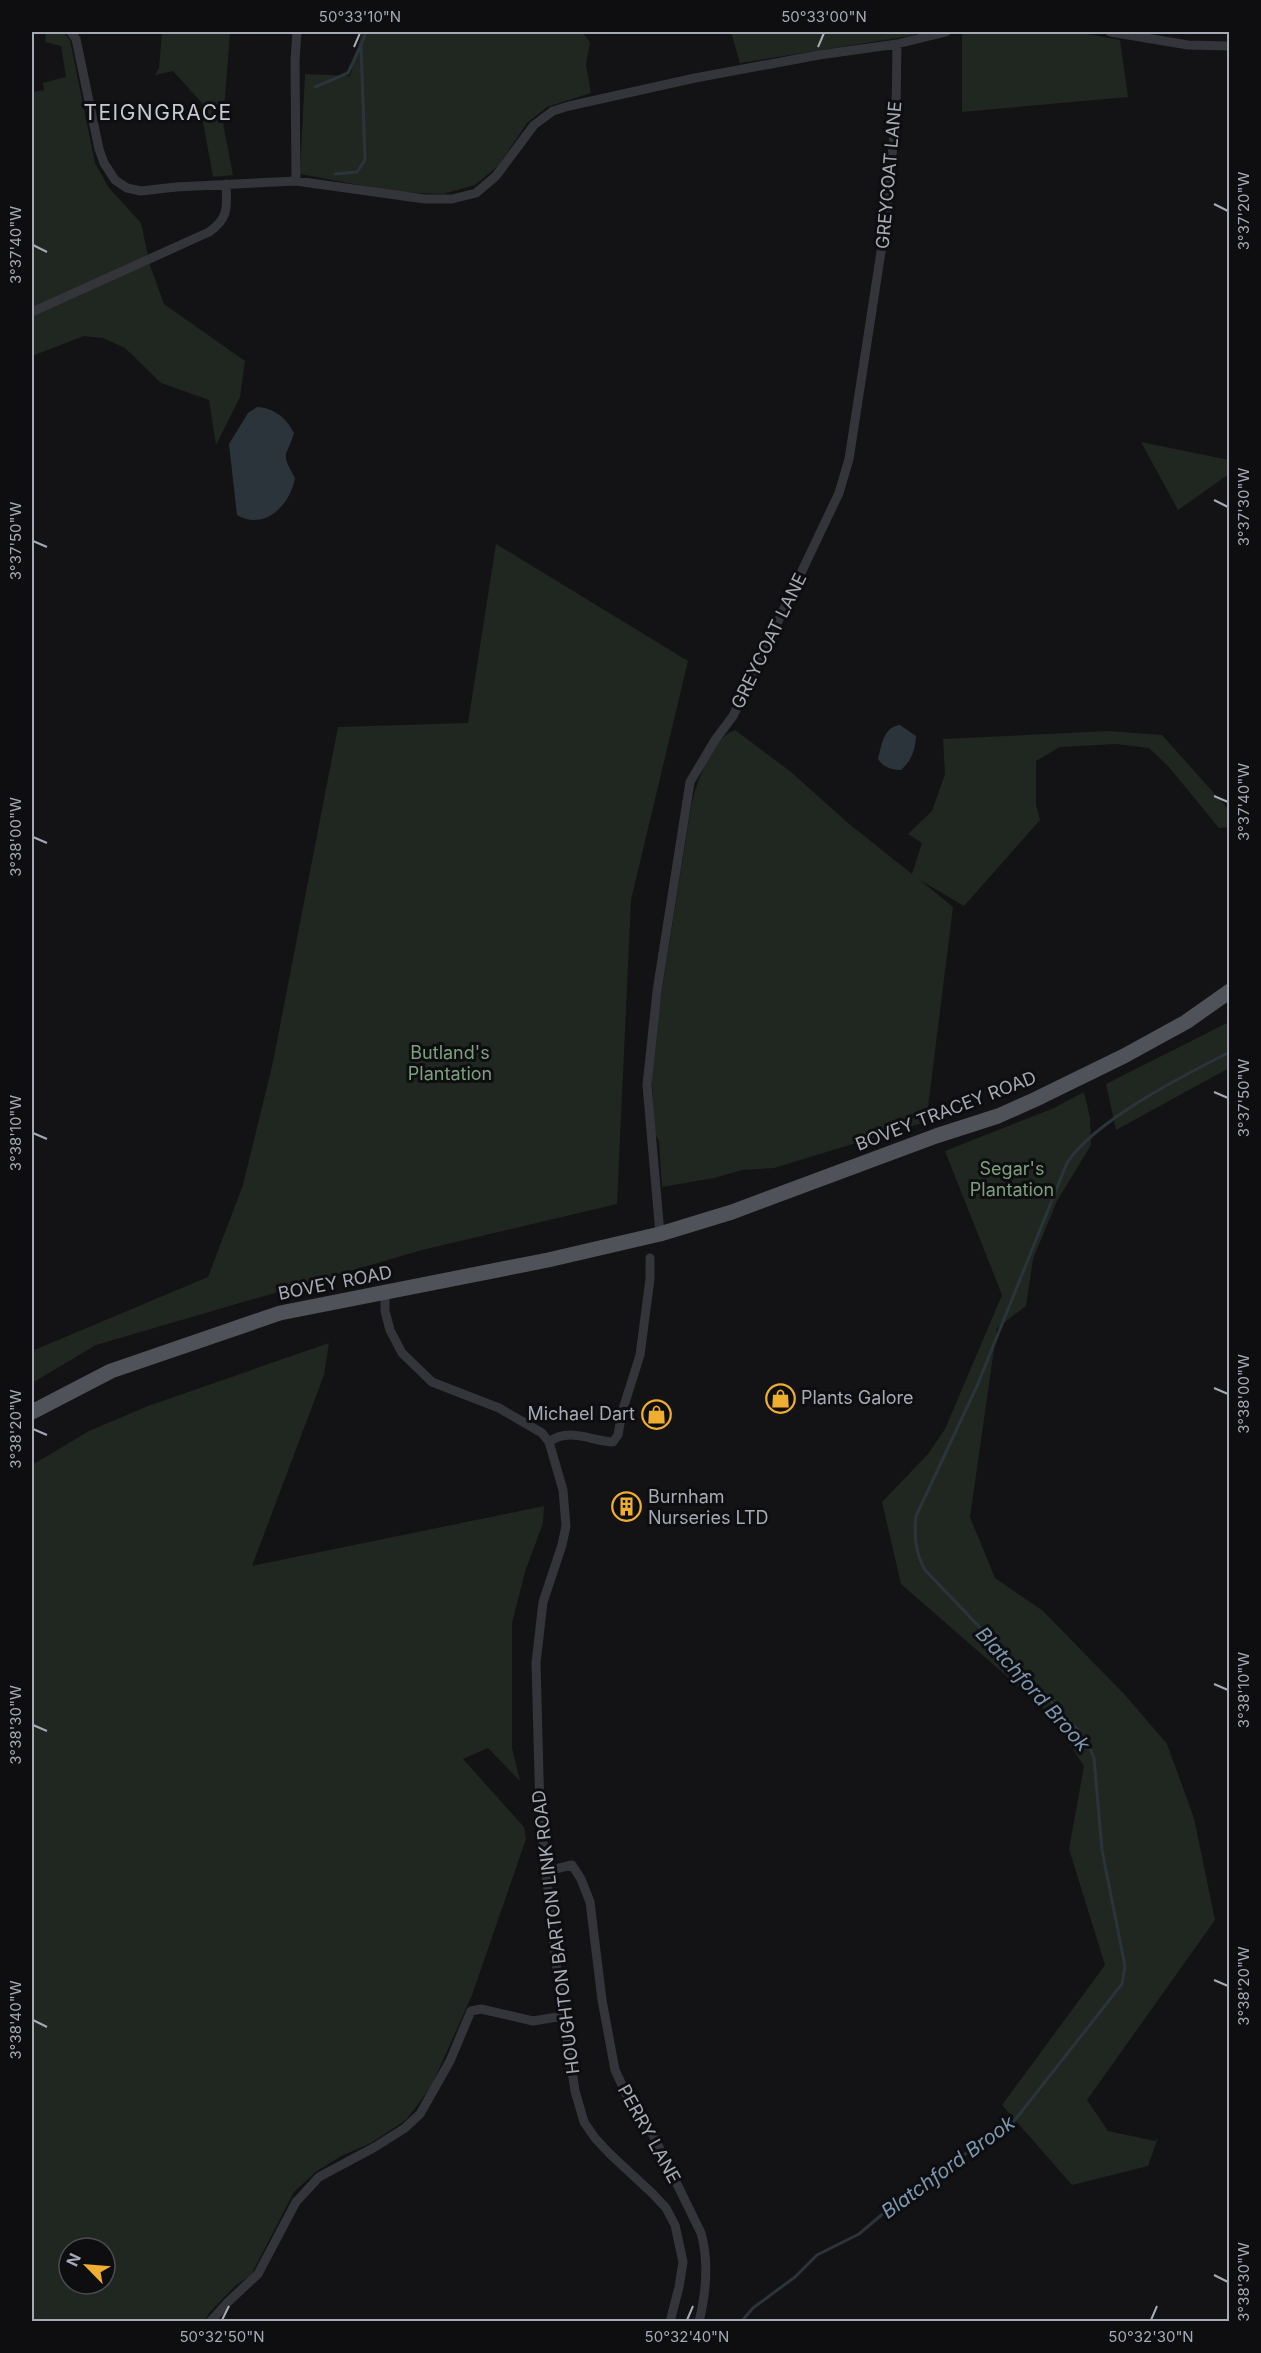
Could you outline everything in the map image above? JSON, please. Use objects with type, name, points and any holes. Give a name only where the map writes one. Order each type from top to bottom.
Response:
[{"type":"main road","name":"BOVEY TRACEY ROAD","points":[[660,1234],[732,1212],[936,1136],[998,1116],[1124,1056],[1186,1022],[1230,991]]},
{"type":"main road","name":"BOVEY ROAD","points":[[32,1412],[111,1371],[280,1313],[548,1260],[660,1234]]},
{"type":"street","points":[[71,32],[78,48],[104,163],[115,180],[127,188],[141,191],[296,181],[425,199],[452,199],[476,193],[495,176],[534,124],[553,111],[695,78],[819,55],[897,44],[946,32]]},
{"type":"street","points":[[296,181],[295,60],[297,32]]},
{"type":"street","points":[[1110,32],[1188,45],[1230,46]]},
{"type":"street","name":"GREYCOAT LANE","points":[[660,1234],[646,1085],[657,992],[690,782],[715,740],[733,716],[839,493],[844,476],[854,434],[885,226],[896,114],[897,44]]},
{"type":"street","points":[[32,312],[208,232],[220,224],[225,216],[226,184]]},
{"type":"street","points":[[385,1292],[385,1311],[394,1338],[402,1353],[432,1382],[499,1408],[542,1433],[549,1442],[558,1435],[613,1442],[618,1435],[622,1412],[640,1355],[650,1279],[650,1258]]},
{"type":"street","name":"HOUGHTON BARTON LINK ROAD","points":[[549,1442],[563,1491],[566,1511],[562,1545],[543,1602],[536,1663],[543,1853],[563,2016],[575,2091],[584,2122],[595,2138],[666,2208],[675,2225],[681,2243],[683,2262],[670,2322]]},
{"type":"street","name":"PERRY LANE","points":[[547,1871],[572,1865],[581,1879],[590,1902],[602,2000],[615,2070],[634,2111],[653,2135],[701,2233],[705,2249],[704,2303],[699,2322]]},
{"type":"street","points":[[210,2322],[258,2274],[296,2202],[319,2177],[375,2147],[405,2128],[420,2114],[450,2061],[471,2012],[481,2009],[532,2021],[563,2016]]},
{"type":"green space","points":[[46,32],[63,32],[70,40],[95,163],[109,188],[141,223],[150,265],[164,304],[245,361],[240,397],[216,445],[209,400],[161,383],[125,348],[103,338],[84,336],[32,356],[32,92],[44,90],[43,83],[66,77],[61,46],[45,42]]},
{"type":"green space","points":[[162,32],[230,32],[223,123],[233,175],[213,177],[203,122],[202,103],[173,71],[155,75],[159,68]]},
{"type":"green space","points":[[362,32],[582,32],[590,42],[586,65],[591,93],[547,107],[527,123],[498,166],[475,185],[443,194],[397,192],[300,174],[305,74],[350,76]]},
{"type":"green space","points":[[731,32],[923,32],[740,63]]},
{"type":"green space","points":[[962,32],[1077,32],[1120,40],[1128,97],[962,112]]},
{"type":"green space","points":[[1141,442],[1229,460],[1229,474],[1178,510]]},
{"type":"green space","name":"Butland's Plantation","points":[[496,544],[688,661],[631,900],[617,1204],[422,1250],[96,1345],[32,1383],[32,1351],[208,1277],[243,1185],[273,1062],[338,727],[468,723]]},
{"type":"green space","points":[[735,730],[791,772],[848,823],[912,874],[922,843],[908,834],[932,811],[945,774],[943,739],[1109,731],[1162,735],[1229,810],[1229,827],[1219,828],[1168,766],[1149,748],[1116,744],[1060,747],[1036,761],[1036,805],[1040,820],[964,906],[920,880],[953,907],[927,1115],[922,1123],[774,1168],[742,1170],[714,1178],[662,1187],[659,1141],[654,1132],[652,1079],[654,1040],[691,807],[701,775],[712,752],[726,735]]},
{"type":"green space","points":[[1229,1022],[1229,1068],[1116,1130],[1106,1084]]},
{"type":"green space","name":"Segar's Plantation","points":[[1084,1092],[1090,1118],[1091,1145],[1057,1201],[1033,1259],[1026,1306],[997,1328],[970,1517],[995,1578],[1043,1611],[1126,1696],[1167,1744],[1194,1818],[1215,1920],[1087,2100],[1108,2131],[1155,2141],[1158,2138],[1148,2166],[1072,2185],[1002,2105],[1105,1965],[1069,1849],[1084,1766],[1050,1714],[901,1584],[882,1502],[928,1454],[945,1429],[1002,1295],[945,1151],[1054,1108]]},
{"type":"green space","points":[[329,1343],[324,1375],[252,1566],[544,1506],[543,1523],[525,1572],[512,1623],[512,1748],[520,1781],[488,1748],[463,1759],[524,1827],[526,1839],[472,1995],[431,2087],[406,2120],[371,2143],[341,2156],[317,2171],[294,2192],[251,2275],[236,2285],[204,2321],[32,2321],[32,1465],[89,1431],[148,1406]]},
{"type":"shaded area","points":[[257,407],[269,409],[279,415],[294,433],[286,459],[295,478],[288,498],[282,506],[266,518],[257,520],[237,515],[229,444],[248,413]]},
{"type":"shaded area","points":[[900,725],[916,736],[912,755],[901,770],[888,768],[878,759],[887,733],[894,726]]},
{"type":"waterway","points":[[335,174],[357,172],[365,160],[361,45],[366,32]]},
{"type":"waterway","points":[[315,87],[348,73],[360,47]]},
{"type":"waterway","name":"Blatchford Brook","points":[[741,2322],[753,2308],[795,2277],[817,2255],[859,2234],[898,2201],[932,2182],[965,2154],[1011,2125],[1122,1984],[1125,1966],[1102,1850],[1094,1758],[1088,1744],[1078,1730],[925,1570],[916,1544],[916,1516],[977,1386],[1067,1163],[1080,1147],[1118,1115],[1165,1086],[1230,1052]]},
{"type":"place","name":"Plants Galore","points":[[780,1398]]},
{"type":"place","name":"Michael Dart","points":[[656,1414]]},
{"type":"place","name":"Burnham Nurseries LTD","points":[[627,1507]]},
{"type":"district","name":"TEIGNGRACE","points":[[158,113]]}]
